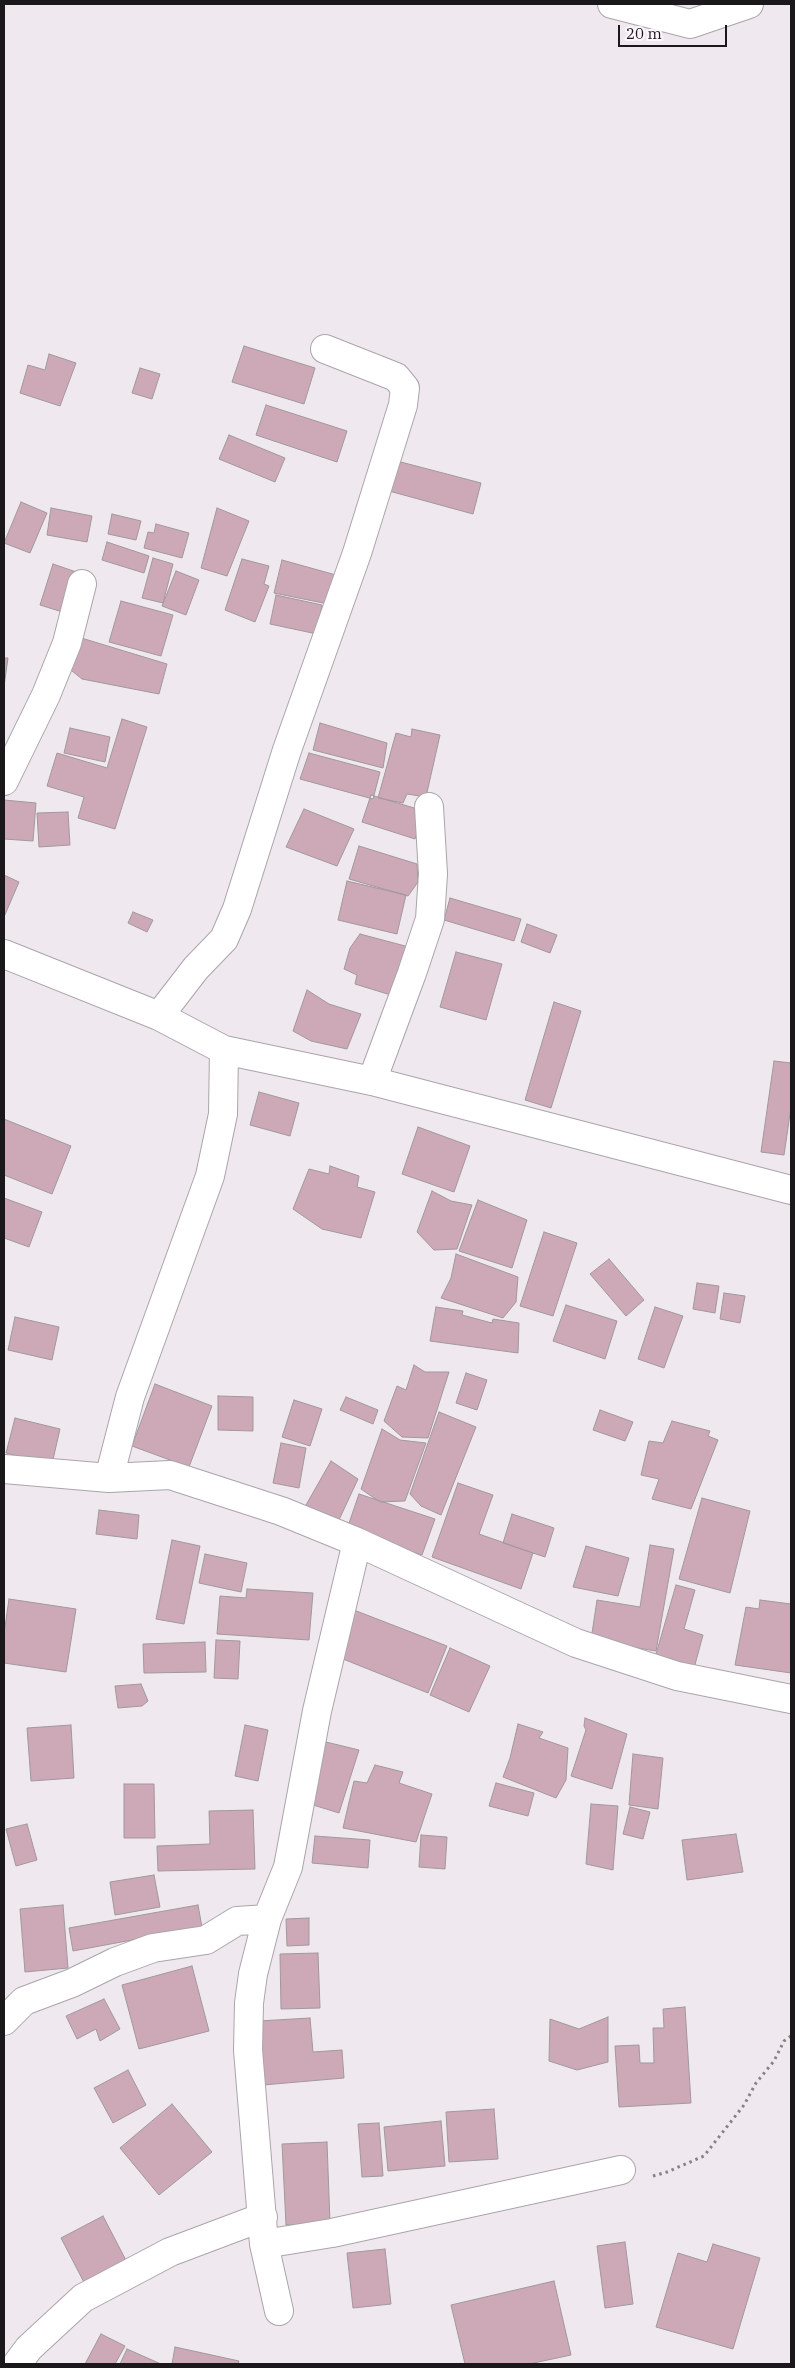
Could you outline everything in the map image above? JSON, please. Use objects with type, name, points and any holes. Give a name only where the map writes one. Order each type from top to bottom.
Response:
[{"type":"street","points":[[612,4],[690,24],[749,4]]},
{"type":"street","points":[[159,1016],[196,968],[224,939],[237,909],[287,750],[357,553],[403,405],[406,388],[396,377],[325,349]]},
{"type":"street","points":[[4,781],[46,695],[67,643],[82,584]]},
{"type":"street","points":[[372,1080],[430,919],[433,874],[429,807]]},
{"type":"street","points":[[4,954],[159,1016],[224,1050],[372,1080],[791,1190]]},
{"type":"street","points":[[109,1478],[130,1397],[210,1176],[224,1114],[224,1050]]},
{"type":"street","points":[[4,1469],[109,1478],[170,1475],[281,1511],[357,1542],[576,1643],[677,1676],[791,1699]]},
{"type":"street","points":[[279,2311],[264,2244],[248,2050],[250,2003],[253,1974],[268,1919],[288,1867],[317,1711],[357,1542]]},
{"type":"street","points":[[4,2021],[24,2001],[72,1983],[115,1962],[153,1948],[206,1940],[237,1921],[268,1919]]},
{"type":"street","points":[[264,2244],[332,2233],[621,2170]]},
{"type":"street","points":[[17,2364],[29,2348],[83,2298],[170,2252],[263,2217]]},
{"type":"path","points":[[621,2170],[642,2178],[668,2172],[704,2156],[744,2105],[784,2041],[791,2036]]},
{"type":"building","points":[[244,346],[315,368],[304,404],[232,382]]},
{"type":"building","points":[[49,354],[76,363],[60,406],[20,393],[28,365],[45,370]]},
{"type":"building","points":[[140,368],[160,374],[152,399],[132,393]]},
{"type":"building","points":[[266,405],[347,431],[337,462],[256,435]]},
{"type":"building","points":[[229,435],[285,458],[275,482],[219,459]]},
{"type":"building","points":[[397,461],[481,483],[473,514],[389,491]]},
{"type":"building","points":[[21,502],[47,513],[30,553],[4,543]]},
{"type":"building","points":[[51,508],[92,516],[87,542],[47,535]]},
{"type":"building","points":[[217,508],[249,521],[227,576],[201,568]]},
{"type":"building","points":[[112,514],[141,521],[136,540],[108,534]]},
{"type":"building","points":[[156,524],[189,533],[182,558],[144,548],[148,532],[154,533]]},
{"type":"building","points":[[107,542],[149,556],[144,573],[102,560]]},
{"type":"building","points":[[153,558],[173,564],[163,603],[142,598]]},
{"type":"building","points":[[242,559],[269,566],[264,584],[269,586],[255,622],[225,610]]},
{"type":"building","points":[[282,560],[336,575],[328,604],[274,593]]},
{"type":"building","points":[[53,564],[82,574],[69,614],[40,605]]},
{"type":"building","points":[[176,571],[199,580],[186,615],[162,606]]},
{"type":"building","points":[[276,595],[322,605],[317,634],[270,624]]},
{"type":"building","points":[[121,601],[173,615],[161,656],[109,642]]},
{"type":"building","points":[[78,637],[167,664],[159,694],[82,679],[67,667]]},
{"type":"building","points":[[4,658],[8,658],[4,686]]},
{"type":"building","points":[[122,719],[147,727],[115,829],[78,818],[84,797],[47,786],[57,753],[107,768]]},
{"type":"building","points":[[320,723],[387,743],[383,768],[313,750]]},
{"type":"building","points":[[70,728],[110,737],[105,762],[64,753]]},
{"type":"building","points":[[412,729],[440,735],[426,797],[407,794],[403,803],[378,798],[396,733],[411,737]]},
{"type":"building","points":[[309,753],[380,772],[373,799],[300,779]]},
{"type":"building","points":[[371,795],[424,811],[415,839],[362,822]]},
{"type":"building","points":[[4,800],[36,803],[33,841],[4,839]]},
{"type":"building","points":[[304,809],[354,829],[337,866],[286,847]]},
{"type":"building","points":[[68,812],[70,845],[39,847],[37,813]]},
{"type":"building","points":[[359,846],[417,864],[418,882],[408,896],[349,879]]},
{"type":"building","points":[[4,875],[19,882],[4,917]]},
{"type":"building","points":[[347,881],[406,895],[397,934],[338,920]]},
{"type":"building","points":[[450,898],[521,919],[514,941],[444,920]]},
{"type":"building","points":[[133,912],[153,920],[147,932],[128,923]]},
{"type":"building","points":[[527,924],[557,935],[550,953],[521,942]]},
{"type":"building","points":[[360,934],[409,947],[394,996],[355,984],[357,975],[344,969],[350,948]]},
{"type":"building","points":[[456,952],[502,964],[486,1020],[440,1007]]},
{"type":"building","points":[[307,990],[329,1004],[361,1014],[347,1049],[311,1041],[293,1031]]},
{"type":"building","points":[[554,1002],[581,1011],[551,1108],[525,1100]]},
{"type":"building","points":[[774,1061],[791,1063],[791,1107],[784,1155],[761,1152]]},
{"type":"building","points":[[259,1092],[299,1103],[290,1136],[250,1125]]},
{"type":"building","points":[[4,1119],[71,1146],[52,1194],[4,1175]]},
{"type":"building","points":[[418,1127],[470,1146],[454,1192],[402,1174]]},
{"type":"building","points":[[330,1166],[359,1176],[357,1187],[375,1192],[361,1238],[322,1229],[293,1209],[309,1169],[329,1174]]},
{"type":"building","points":[[432,1191],[451,1201],[472,1205],[457,1249],[434,1250],[417,1232]]},
{"type":"building","points":[[4,1198],[42,1212],[29,1247],[4,1238]]},
{"type":"building","points":[[478,1200],[527,1220],[512,1268],[459,1251]]},
{"type":"building","points":[[544,1232],[577,1243],[553,1316],[520,1306]]},
{"type":"building","points":[[456,1254],[518,1277],[516,1302],[503,1318],[441,1298],[451,1278]]},
{"type":"building","points":[[609,1259],[644,1300],[626,1316],[590,1274]]},
{"type":"building","points":[[697,1283],[719,1286],[715,1313],[693,1309]]},
{"type":"building","points":[[724,1293],[745,1296],[740,1323],[720,1319]]},
{"type":"building","points":[[566,1305],[617,1321],[605,1359],[553,1341]]},
{"type":"building","points":[[436,1307],[463,1311],[462,1315],[492,1323],[493,1319],[519,1323],[518,1353],[430,1341]]},
{"type":"building","points":[[655,1307],[683,1316],[664,1368],[638,1359]]},
{"type":"building","points":[[15,1317],[59,1327],[52,1360],[8,1350]]},
{"type":"building","points":[[414,1365],[425,1372],[449,1372],[428,1438],[402,1437],[384,1421],[397,1386],[406,1390]]},
{"type":"building","points":[[466,1373],[487,1380],[477,1410],[456,1403]]},
{"type":"building","points":[[155,1384],[212,1406],[189,1467],[132,1446]]},
{"type":"building","points":[[218,1396],[253,1397],[253,1431],[218,1430]]},
{"type":"building","points":[[346,1397],[378,1410],[373,1424],[340,1410]]},
{"type":"building","points":[[294,1400],[322,1409],[310,1446],[282,1437]]},
{"type":"building","points":[[600,1410],[633,1422],[625,1441],[593,1430]]},
{"type":"building","points":[[439,1412],[476,1427],[441,1515],[421,1506],[410,1494]]},
{"type":"building","points":[[15,1418],[60,1429],[52,1464],[6,1453]]},
{"type":"building","points":[[672,1421],[710,1431],[708,1436],[718,1440],[691,1509],[652,1499],[659,1479],[641,1475],[649,1441],[663,1443]]},
{"type":"building","points":[[382,1429],[400,1440],[426,1443],[405,1501],[380,1502],[361,1489]]},
{"type":"building","points":[[281,1443],[306,1448],[299,1488],[273,1483]]},
{"type":"building","points":[[331,1461],[358,1479],[338,1522],[306,1505]]},
{"type":"building","points":[[458,1483],[493,1495],[479,1534],[533,1553],[521,1589],[432,1557]]},
{"type":"building","points":[[359,1494],[435,1519],[422,1555],[347,1529]]},
{"type":"building","points":[[702,1498],[750,1511],[730,1593],[679,1579]]},
{"type":"building","points":[[99,1510],[139,1515],[137,1539],[96,1534]]},
{"type":"building","points":[[512,1514],[554,1528],[545,1557],[503,1543]]},
{"type":"building","points":[[172,1540],[200,1546],[184,1624],[156,1619]]},
{"type":"building","points":[[650,1545],[674,1549],[656,1651],[591,1640],[597,1600],[640,1607]]},
{"type":"building","points":[[586,1546],[629,1558],[618,1596],[573,1587]]},
{"type":"building","points":[[205,1554],[247,1563],[241,1592],[199,1583]]},
{"type":"building","points":[[676,1585],[695,1590],[684,1629],[703,1635],[693,1672],[654,1661]]},
{"type":"building","points":[[247,1589],[313,1593],[309,1640],[217,1634],[220,1596],[246,1598]]},
{"type":"building","points":[[9,1599],[76,1609],[66,1672],[4,1663],[4,1634]]},
{"type":"building","points":[[760,1600],[791,1604],[791,1673],[735,1665],[746,1607],[759,1609]]},
{"type":"building","points":[[346,1607],[447,1646],[428,1693],[328,1653]]},
{"type":"building","points":[[216,1640],[240,1641],[238,1679],[214,1678]]},
{"type":"building","points":[[205,1642],[206,1672],[144,1673],[143,1644]]},
{"type":"building","points":[[450,1648],[490,1666],[469,1712],[430,1695]]},
{"type":"building","points":[[141,1684],[148,1701],[142,1706],[118,1708],[115,1686]]},
{"type":"building","points":[[585,1718],[627,1734],[612,1789],[571,1776],[586,1730],[584,1726]]},
{"type":"building","points":[[518,1724],[543,1732],[539,1738],[568,1748],[566,1780],[556,1798],[503,1777],[510,1758]]},
{"type":"building","points":[[71,1725],[74,1778],[31,1781],[27,1728]]},
{"type":"building","points":[[245,1725],[268,1730],[258,1781],[235,1776]]},
{"type":"building","points":[[326,1742],[359,1750],[339,1813],[310,1804]]},
{"type":"building","points":[[633,1754],[663,1758],[658,1809],[629,1805]]},
{"type":"building","points":[[375,1765],[403,1772],[399,1783],[432,1794],[416,1842],[343,1828],[354,1781],[367,1783]]},
{"type":"building","points":[[496,1783],[534,1793],[528,1816],[489,1806]]},
{"type":"building","points":[[124,1784],[154,1784],[155,1838],[124,1838]]},
{"type":"building","points":[[591,1804],[618,1806],[613,1870],[586,1864]]},
{"type":"building","points":[[630,1807],[650,1812],[643,1839],[623,1834]]},
{"type":"building","points":[[253,1810],[255,1869],[158,1871],[157,1846],[210,1844],[209,1811]]},
{"type":"building","points":[[27,1824],[37,1860],[16,1866],[6,1829]]},
{"type":"building","points":[[736,1834],[743,1872],[687,1880],[682,1840]]},
{"type":"building","points":[[421,1835],[447,1837],[445,1869],[419,1867]]},
{"type":"building","points":[[315,1836],[370,1840],[368,1868],[312,1863]]},
{"type":"building","points":[[154,1875],[160,1907],[115,1915],[110,1882]]},
{"type":"building","points":[[63,1905],[68,1968],[25,1972],[20,1909]]},
{"type":"building","points":[[198,1905],[202,1927],[73,1951],[69,1928]]},
{"type":"building","points":[[309,1918],[309,1945],[287,1946],[286,1919]]},
{"type":"building","points":[[318,1953],[320,2008],[281,2009],[280,1954]]},
{"type":"building","points":[[192,1966],[209,2031],[139,2049],[122,1985]]},
{"type":"building","points":[[104,1999],[120,2029],[100,2041],[96,2029],[77,2039],[66,2016]]},
{"type":"building","points":[[685,2007],[691,2103],[619,2107],[615,2046],[639,2045],[640,2063],[654,2063],[653,2028],[664,2028],[663,2009]]},
{"type":"building","points":[[608,2017],[608,2062],[577,2070],[549,2061],[550,2019],[579,2029]]},
{"type":"building","points":[[310,2018],[313,2052],[342,2050],[344,2078],[263,2085],[259,2021]]},
{"type":"building","points":[[128,2070],[146,2105],[113,2123],[94,2088]]},
{"type":"building","points":[[172,2104],[212,2152],[159,2195],[120,2148]]},
{"type":"building","points":[[494,2109],[498,2159],[449,2162],[446,2112]]},
{"type":"building","points":[[441,2121],[445,2166],[388,2171],[384,2127]]},
{"type":"building","points":[[379,2123],[383,2176],[362,2177],[358,2124]]},
{"type":"building","points":[[327,2142],[330,2223],[286,2225],[282,2144]]},
{"type":"building","points":[[103,2216],[131,2270],[89,2292],[61,2238]]},
{"type":"building","points":[[625,2242],[633,2304],[605,2308],[597,2246]]},
{"type":"building","points":[[713,2244],[760,2258],[733,2349],[656,2327],[678,2253],[707,2262]]},
{"type":"building","points":[[385,2249],[391,2304],[353,2308],[347,2253]]},
{"type":"building","points":[[554,2281],[571,2355],[529,2364],[465,2364],[451,2305]]},
{"type":"building","points":[[101,2334],[125,2346],[115,2364],[85,2364]]},
{"type":"building","points":[[175,2347],[239,2361],[238,2364],[172,2364]]},
{"type":"building","points":[[127,2349],[161,2364],[120,2364]]}]
